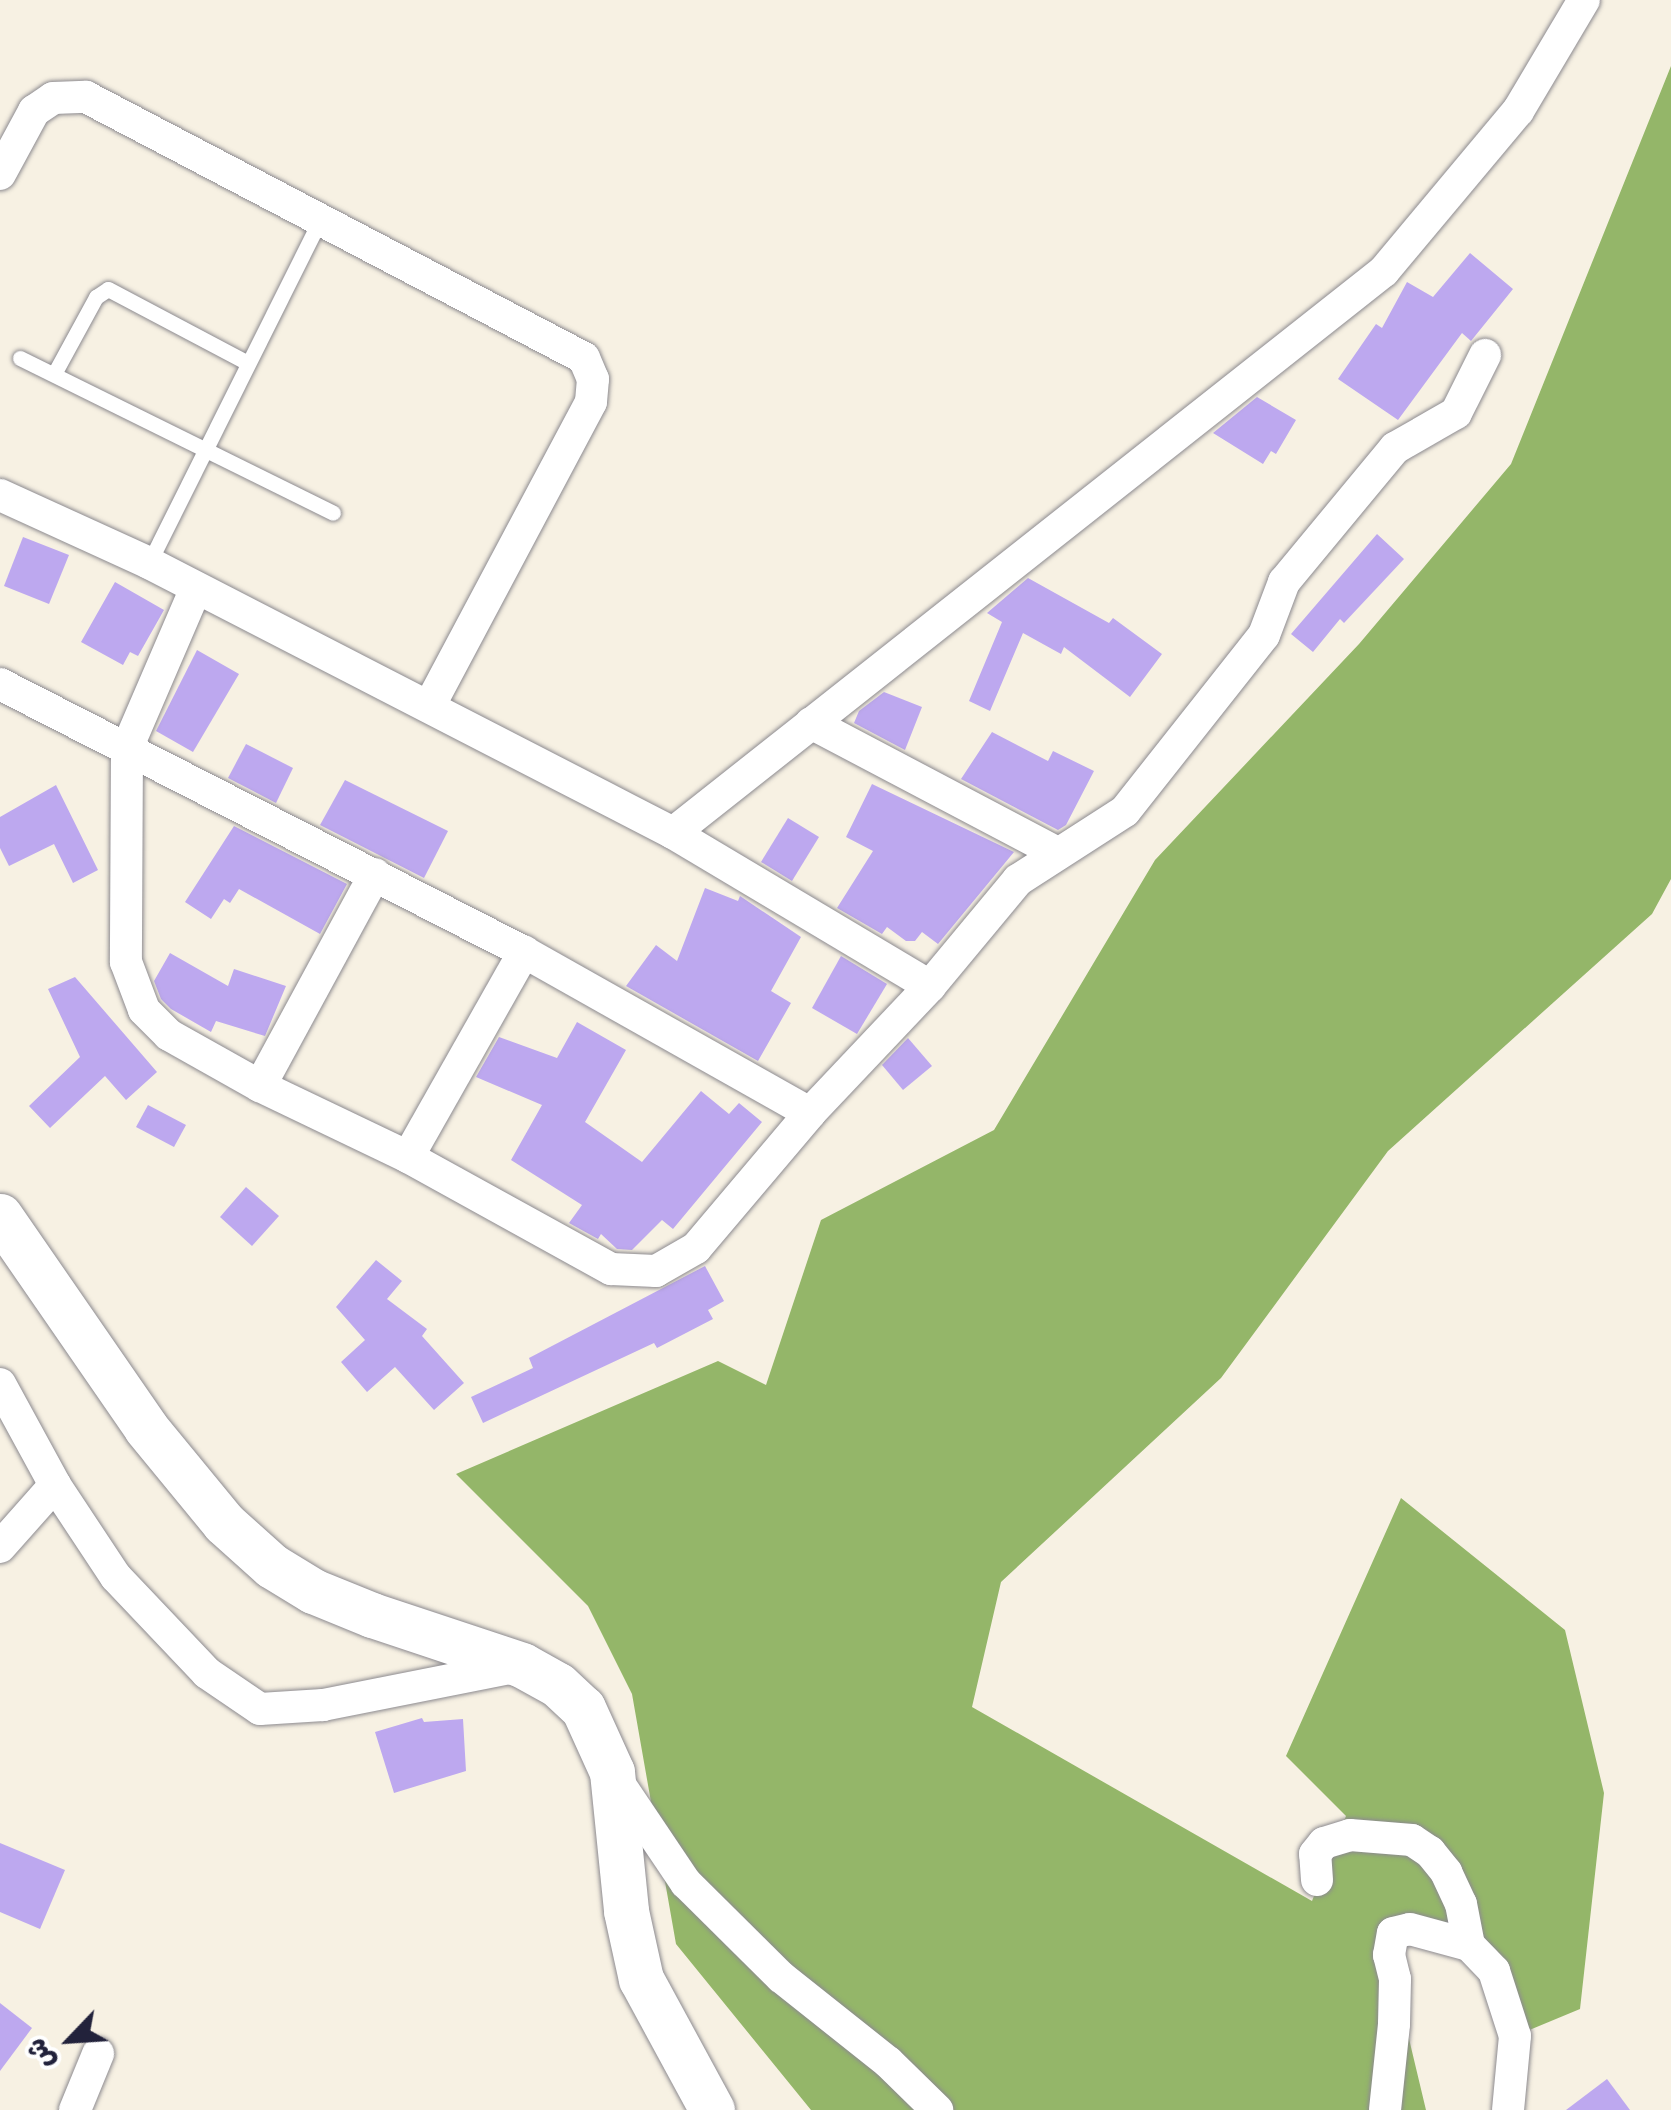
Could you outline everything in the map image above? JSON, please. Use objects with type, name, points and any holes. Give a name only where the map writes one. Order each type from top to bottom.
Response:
[{"type":"main road","points":[[0,1216],[146,1428],[224,1522],[272,1566],[313,1591],[357,1609],[522,1666],[558,1685],[583,1708],[612,1772],[636,1962],[674,2046],[712,2110]]},
{"type":"street","points":[[673,833],[1384,271],[1518,111],[1584,0]]},
{"type":"street","points":[[0,174],[34,111],[52,98],[75,95],[321,217],[575,350],[593,379],[592,402],[429,707]]},
{"type":"street","points":[[196,588],[128,748],[129,979],[144,1010],[169,1034],[260,1086],[408,1157],[611,1269],[656,1271],[696,1248],[810,1113],[930,986],[1018,880],[1125,811],[1264,636],[1284,582],[1395,448],[1456,413],[1485,356]]},
{"type":"street","points":[[0,495],[148,563],[673,833],[930,986]]},
{"type":"street","points":[[0,684],[524,952],[810,1113]]},
{"type":"street","points":[[811,723],[1058,853]]},
{"type":"street","points":[[260,1086],[375,874]]},
{"type":"street","points":[[408,1157],[524,952]]},
{"type":"street","points":[[0,1384],[56,1485],[116,1577],[207,1674],[260,1709],[323,1705],[522,1666]]},
{"type":"street","points":[[0,1547],[56,1485]]},
{"type":"street","points":[[612,1772],[686,1883],[781,1978],[888,2062],[938,2110]]},
{"type":"street","points":[[1316,1880],[1315,1854],[1324,1842],[1350,1835],[1412,1840],[1430,1852],[1446,1872],[1460,1904],[1469,1946]]},
{"type":"street","points":[[1385,2110],[1394,2024],[1394,1979],[1389,1955],[1393,1933],[1410,1929],[1469,1946],[1494,1971],[1515,2036],[1508,2110]]},
{"type":"street","points":[[75,2110],[98,2054]]},
{"type":"lane","points":[[148,563],[321,217]]},
{"type":"lane","points":[[54,374],[96,297],[108,289],[248,363]]},
{"type":"lane","points":[[20,358],[333,513]]},
{"type":"green space","points":[[1671,66],[1671,879],[1652,914],[1388,1151],[1221,1378],[1001,1582],[972,1707],[1312,1901],[1346,1816],[1286,1756],[1401,1498],[1565,1630],[1604,1793],[1580,2009],[1515,2036],[1494,1971],[1410,1929],[1389,1955],[1426,2110],[811,2110],[676,1944],[632,1694],[588,1606],[456,1474],[718,1361],[766,1385],[821,1220],[994,1130],[1155,860],[1359,644],[1511,464]]},
{"type":"building","points":[[1470,253],[1513,289],[1471,341],[1462,333],[1398,420],[1338,379],[1376,324],[1382,328],[1407,282],[1433,297]]},
{"type":"building","points":[[1257,397],[1296,420],[1276,454],[1271,451],[1263,464],[1213,433]]},
{"type":"building","points":[[1377,534],[1404,559],[1344,623],[1340,619],[1313,652],[1291,634]]},
{"type":"building","points":[[23,537],[69,555],[49,604],[4,586]]},
{"type":"building","points":[[1028,578],[1109,623],[1113,618],[1162,654],[1130,697],[1064,647],[1061,654],[1023,633],[990,711],[969,701],[1002,622],[987,613]]},
{"type":"building","points":[[115,582],[164,610],[138,656],[130,652],[123,665],[81,642]]},
{"type":"building","points":[[197,650],[239,674],[193,752],[156,731]]},
{"type":"building","points":[[884,692],[922,707],[905,750],[854,723],[859,711]]},
{"type":"building","points":[[992,732],[1048,761],[1053,751],[1094,771],[1066,825],[1058,830],[961,779]]},
{"type":"building","points":[[246,744],[293,768],[276,803],[228,778]]},
{"type":"building","points":[[345,780],[448,831],[424,878],[320,825]]},
{"type":"building","points":[[872,784],[1014,852],[938,944],[922,932],[915,941],[906,941],[887,927],[882,934],[837,908],[873,851],[846,837]]},
{"type":"building","points":[[56,785],[98,870],[73,883],[54,844],[9,866],[0,848],[0,817]]},
{"type":"building","points":[[788,818],[819,837],[792,881],[761,862]]},
{"type":"building","points":[[234,826],[347,884],[320,934],[239,889],[230,903],[224,899],[211,919],[185,902]]},
{"type":"building","points":[[705,888],[738,901],[740,896],[801,937],[771,991],[791,1003],[758,1061],[626,986],[656,945],[677,961]]},
{"type":"building","points":[[170,953],[228,986],[234,969],[286,986],[265,1036],[216,1021],[211,1032],[171,1009],[161,999],[154,981]]},
{"type":"building","points":[[841,956],[887,984],[857,1034],[812,1008]]},
{"type":"building","points":[[75,977],[157,1072],[126,1100],[105,1076],[50,1128],[29,1106],[80,1057],[48,989]]},
{"type":"building","points":[[577,1022],[626,1050],[585,1122],[642,1162],[701,1091],[729,1114],[739,1103],[762,1122],[673,1229],[662,1220],[632,1250],[617,1249],[601,1234],[598,1239],[569,1223],[582,1205],[511,1160],[542,1105],[476,1077],[499,1037],[557,1058]]},
{"type":"building","points":[[908,1038],[932,1066],[903,1090],[882,1065]]},
{"type":"building","points":[[148,1105],[186,1125],[174,1147],[136,1127]]},
{"type":"building","points":[[246,1187],[279,1216],[252,1246],[220,1217]]},
{"type":"building","points":[[376,1260],[402,1281],[387,1299],[427,1329],[422,1336],[464,1383],[434,1410],[395,1367],[367,1392],[341,1362],[365,1340],[336,1307]]},
{"type":"building","points":[[705,1266],[724,1301],[708,1310],[713,1319],[657,1348],[654,1343],[483,1423],[471,1397],[533,1368],[529,1358]]},
{"type":"building","points":[[422,1718],[424,1722],[463,1719],[466,1771],[394,1793],[375,1732]]},
{"type":"building","points":[[0,1843],[65,1870],[40,1929],[0,1912]]},
{"type":"building","points":[[0,2003],[32,2028],[0,2071]]},
{"type":"building","points":[[1607,2079],[1630,2110],[1566,2110]]}]
